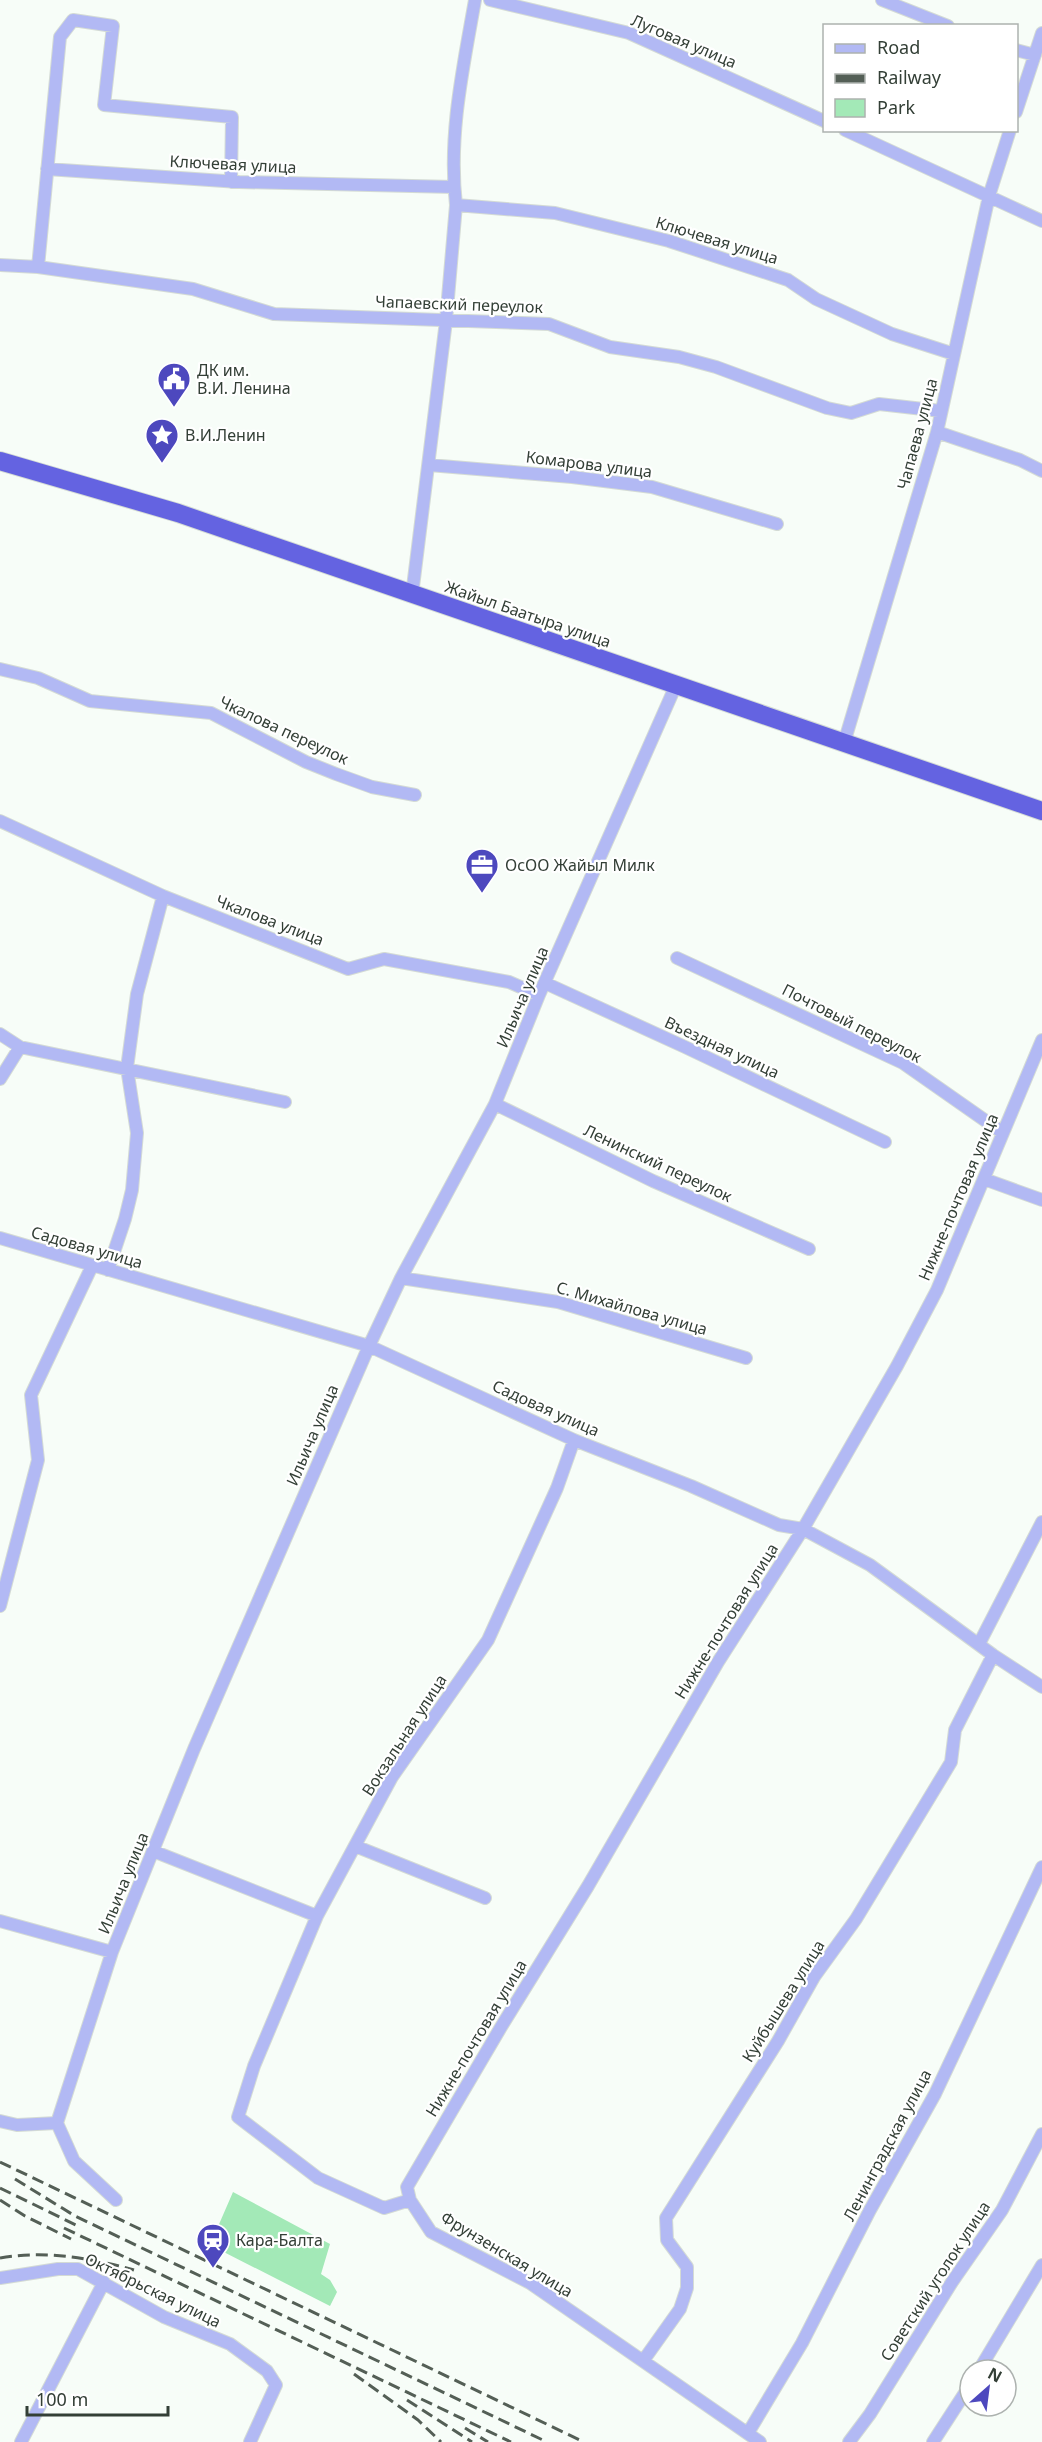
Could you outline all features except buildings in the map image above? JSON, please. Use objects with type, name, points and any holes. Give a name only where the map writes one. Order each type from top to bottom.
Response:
[{"type":"highway","name":"Жайыл Баатыра улица","points":[[0,461],[178,513],[1042,811]]},
{"type":"street","points":[[412,595],[446,321],[456,205],[454,187],[456,106],[475,0]]},
{"type":"street","name":"Луговая улица","points":[[490,0],[628,33],[823,121]]},
{"type":"street","points":[[538,13],[543,0]]},
{"type":"street","points":[[882,0],[943,24]]},
{"type":"street","points":[[38,267],[60,37],[73,20],[112,26],[104,105],[232,117],[231,182]]},
{"type":"street","points":[[1018,109],[1042,33]]},
{"type":"street","points":[[1018,50],[1035,55]]},
{"type":"street","points":[[848,132],[1042,221]]},
{"type":"street","name":"Чапаева улица","points":[[844,743],[937,432],[990,196],[1010,132]]},
{"type":"street","name":"Ключевая улица","points":[[47,169],[231,182],[454,187]]},
{"type":"street","name":"Ключевая улица","points":[[456,205],[555,213],[669,241],[788,280],[816,299],[892,334],[954,354]]},
{"type":"street","name":"Чапаевский переулок","points":[[0,265],[38,267],[193,289],[273,314],[549,324],[610,347],[679,357],[716,367],[827,408],[851,413],[879,404],[941,411]]},
{"type":"street","points":[[937,432],[1020,460],[1042,471]]},
{"type":"street","name":"Комарова улица","points":[[429,465],[572,477],[652,487],[777,524]]},
{"type":"street","name":"Чкалова переулок","points":[[0,669],[38,678],[90,701],[212,713],[306,762],[372,787],[415,795]]},
{"type":"street","name":"Ильича улица","points":[[57,2124],[112,1952],[194,1749],[369,1346],[401,1278],[495,1104],[539,995],[676,685]]},
{"type":"street","name":"Чкалова улица","points":[[0,821],[163,896],[348,969],[384,958],[509,982],[539,995]]},
{"type":"street","points":[[108,1270],[132,1190],[137,1133],[127,1068],[137,994],[163,896]]},
{"type":"street","name":"Почтовый переулок","points":[[677,957],[903,1064],[1003,1133]]},
{"type":"street","name":"Въездная улица","points":[[545,983],[885,1142]]},
{"type":"street","points":[[0,1034],[20,1047],[285,1102]]},
{"type":"street","name":"Нижне-почтовая улица","points":[[411,2200],[407,2187],[501,2027],[588,1886],[718,1662],[803,1529],[897,1366],[938,1290],[1042,1040]]},
{"type":"street","points":[[0,1079],[20,1047]]},
{"type":"street","name":"Ленинский переулок","points":[[495,1104],[652,1181],[809,1249]]},
{"type":"street","points":[[984,1179],[1042,1200]]},
{"type":"street","name":"Садовая улица","points":[[0,1238],[369,1346],[574,1440],[690,1486],[779,1525],[803,1529],[870,1564],[993,1655],[1042,1687]]},
{"type":"street","points":[[0,1606],[38,1460],[32,1395],[93,1266]]},
{"type":"street","name":"С. Михайлова улица","points":[[401,1278],[558,1302],[746,1358]]},
{"type":"street","name":"Вокзальная улица","points":[[411,2200],[384,2208],[318,2178],[238,2117],[254,2066],[317,1916],[392,1777],[488,1640],[557,1488],[574,1440]]},
{"type":"street","points":[[979,1644],[1042,1522]]},
{"type":"street","name":"Куйбышева улица","points":[[643,2361],[680,2309],[687,2288],[687,2267],[668,2240],[666,2218],[778,2041],[814,1977],[862,1908],[951,1762],[955,1730],[993,1655]]},
{"type":"street","points":[[355,1846],[485,1899]]},
{"type":"street","points":[[153,1851],[317,1916]]},
{"type":"street","name":"Ленинградская улица","points":[[748,2433],[802,2343],[870,2210],[935,2094],[1042,1867]]},
{"type":"street","points":[[0,1921],[112,1952]]},
{"type":"street","points":[[0,2121],[17,2125],[57,2124],[74,2161],[116,2200]]},
{"type":"street","name":"Советский уголок улица","points":[[849,2442],[870,2414],[952,2282],[1002,2210],[1042,2134]]},
{"type":"street","name":"Фрунзенская улица","points":[[411,2200],[431,2232],[530,2283],[760,2442]]},
{"type":"street","points":[[986,2358],[1042,2265]]},
{"type":"street","name":"Октябрьская улица","points":[[0,2278],[58,2269],[78,2269],[105,2282],[164,2317],[230,2344],[267,2371],[276,2385],[250,2442]]},
{"type":"street","points":[[21,2442],[105,2282]]},
{"type":"street","points":[[933,2442],[958,2403]]},
{"type":"green space","points":[[233,2192],[330,2244],[321,2274],[330,2280],[337,2292],[330,2306],[210,2245]]},
{"type":"railway","points":[[0,2162],[584,2442]]},
{"type":"railway","points":[[15,2179],[75,2216],[547,2442]]},
{"type":"railway","points":[[0,2188],[78,2226]]},
{"type":"railway","points":[[0,2200],[25,2216],[71,2239]]},
{"type":"railway","points":[[64,2228],[511,2442]]},
{"type":"railway","points":[[0,2258],[34,2255],[68,2256],[134,2270]]},
{"type":"railway","points":[[354,2374],[418,2420],[441,2442]]},
{"type":"railway","points":[[407,2400],[472,2442]]},
{"type":"railway","points":[[465,2428],[488,2442]]},
{"type":"place","name":"ДК им. В.И. Ленина","points":[[174,408]]},
{"type":"place","name":"В.И.Ленин","points":[[162,464]]},
{"type":"place","name":"ОсОО Жайыл Милк","points":[[482,894]]},
{"type":"place","name":"Кара-Балта","points":[[213,2269]]}]
